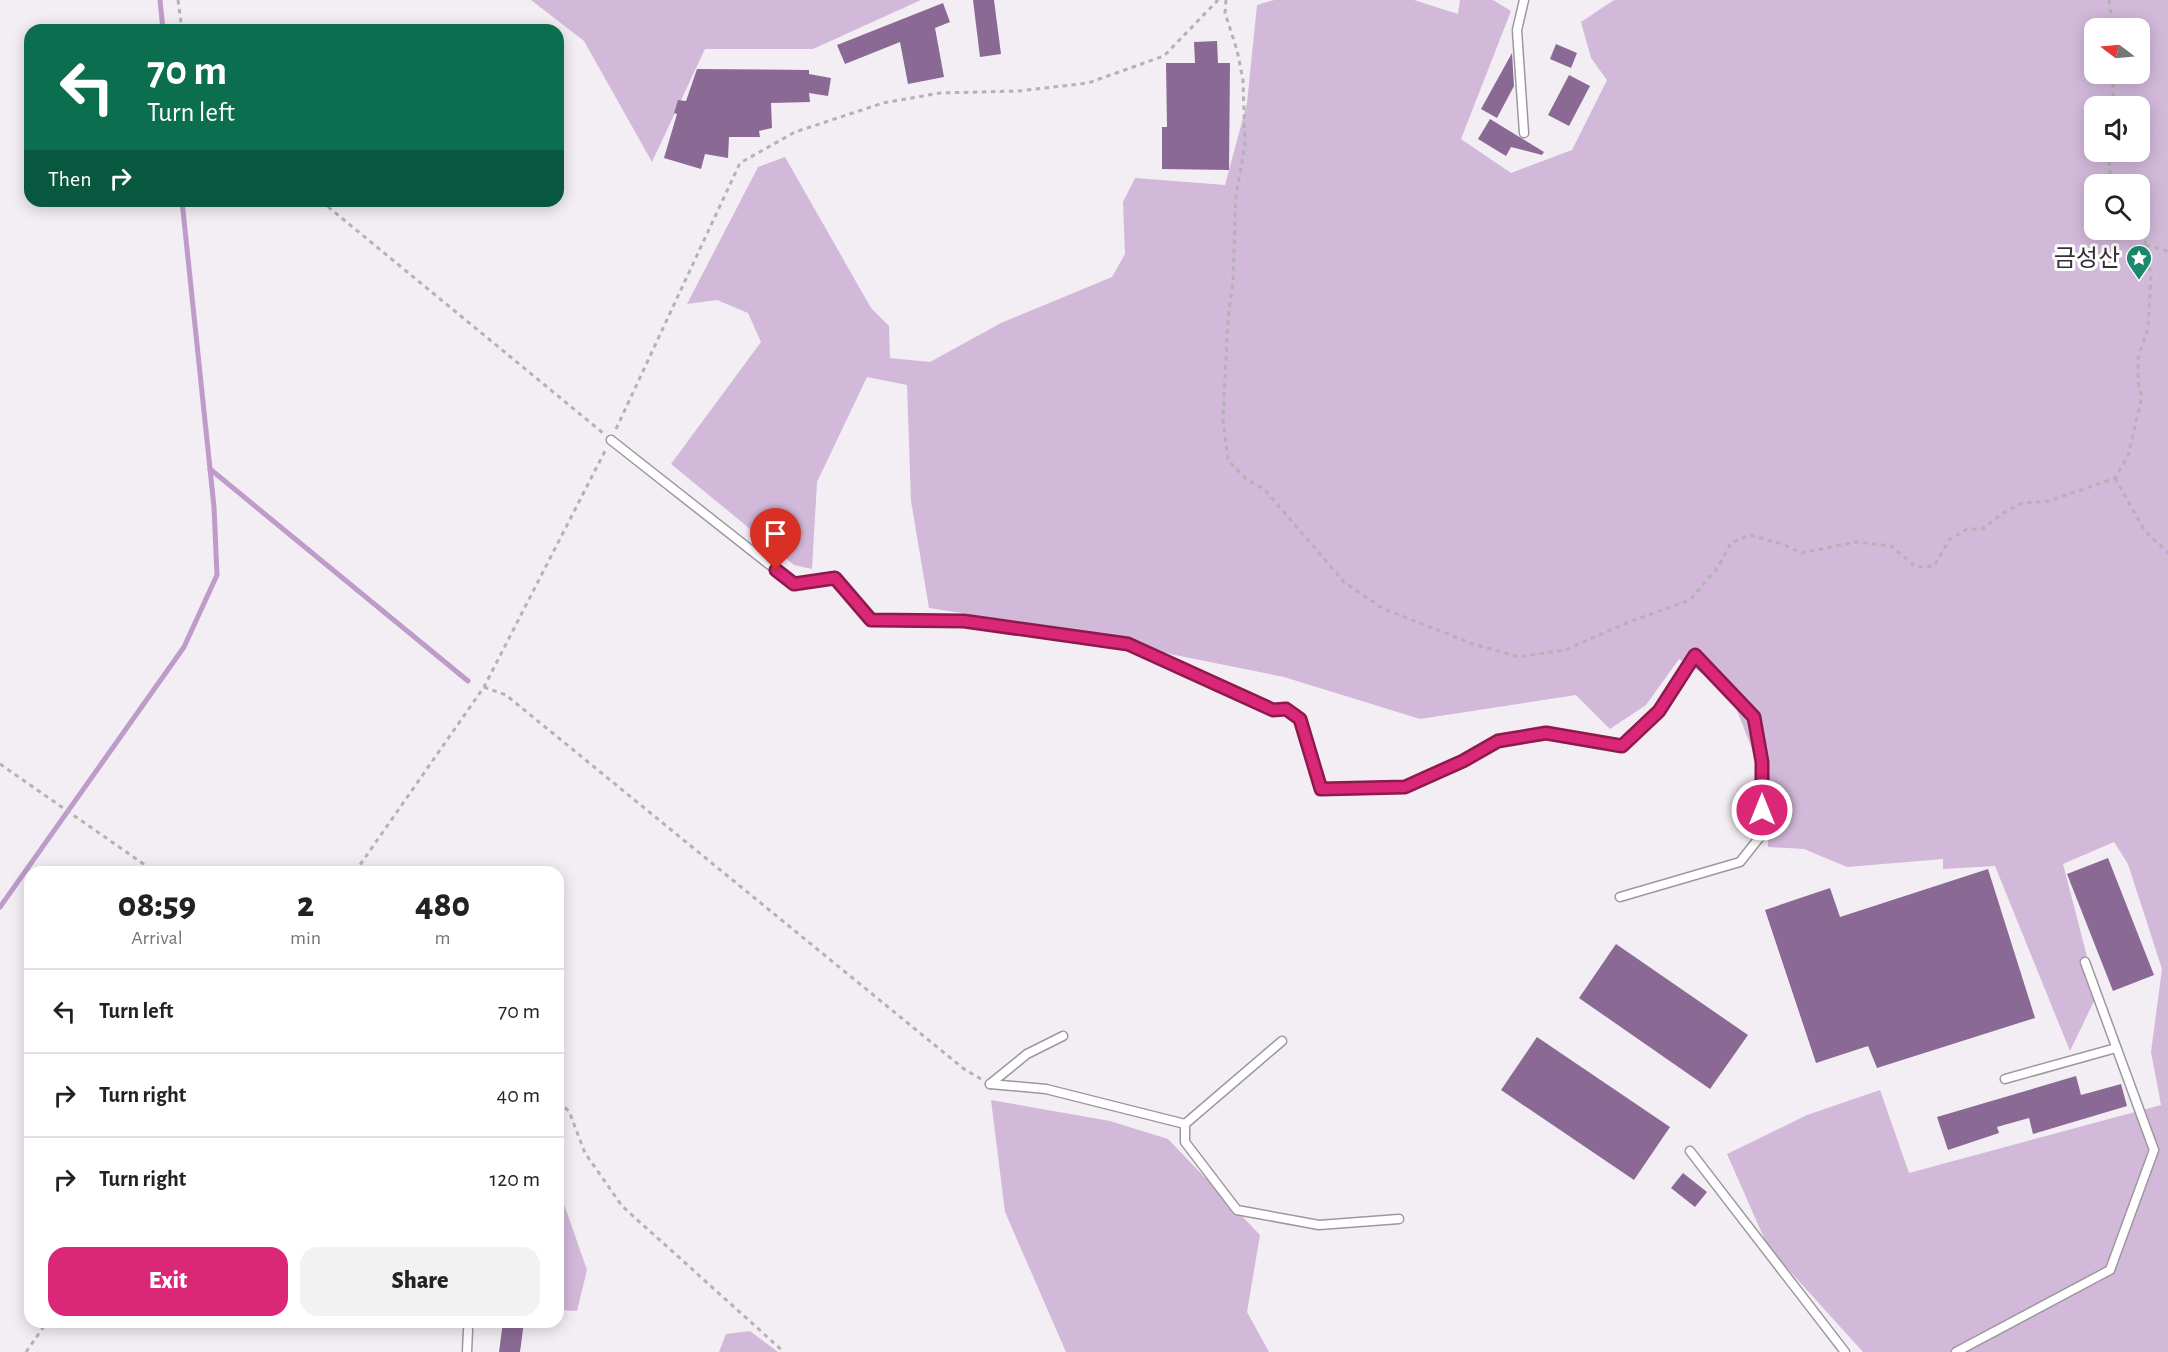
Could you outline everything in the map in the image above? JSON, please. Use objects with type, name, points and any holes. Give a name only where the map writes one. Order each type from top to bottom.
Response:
[{"type":"lane","points":[[1524,0],[1517,30],[1524,133]]},
{"type":"lane","points":[[611,440],[794,584],[835,578],[871,620],[964,621],[1128,644],[1273,710],[1286,709],[1300,719],[1321,789],[1405,787],[1463,761],[1498,741],[1546,733],[1622,746],[1659,711],[1695,655],[1754,717],[1762,762],[1763,833],[1740,862],[1620,897]]},
{"type":"lane","points":[[1956,1352],[2110,1270],[2154,1150],[2085,962]]},
{"type":"lane","points":[[990,1084],[1027,1054],[1063,1036]]},
{"type":"lane","points":[[1282,1041],[1185,1124],[1185,1142],[1237,1209],[1319,1225],[1399,1219]]},
{"type":"lane","points":[[2005,1079],[2116,1048]]},
{"type":"lane","points":[[990,1084],[1046,1089],[1185,1124]]},
{"type":"lane","points":[[1690,1151],[1845,1352]]},
{"type":"lane","points":[[467,1352],[468,1330]]},
{"type":"path","points":[[178,0],[181,24]]},
{"type":"path","points":[[359,866],[484,687],[611,440],[740,164],[795,132],[883,103],[940,93],[1019,91],[1088,83],[1164,56],[1218,0]]},
{"type":"path","points":[[1226,0],[1225,13],[1237,50],[1243,80],[1245,146],[1236,195],[1233,282],[1228,318],[1223,420],[1228,460],[1245,478],[1265,490],[1344,582],[1382,608],[1473,644],[1519,657],[1565,650],[1629,621],[1690,600],[1718,567],[1731,543],[1750,535],[1782,544],[1802,553],[1856,542],[1891,546],[1916,567],[1934,566],[1949,540],[1967,529],[1983,529],[2000,515],[2022,503],[2049,501],[2115,478],[2128,456],[2142,396],[2138,382],[2138,358],[2148,328],[2151,276],[2145,240]]},
{"type":"path","points":[[2109,0],[2112,18]]},
{"type":"path","points":[[328,207],[611,440]]},
{"type":"path","points":[[2146,245],[2168,251]]},
{"type":"path","points":[[2115,478],[2145,531],[2168,553]]},
{"type":"path","points":[[484,687],[506,695],[964,1070],[990,1084]]},
{"type":"path","points":[[0,765],[146,866]]},
{"type":"path","points":[[564,1106],[569,1111],[585,1152],[622,1206],[784,1352]]},
{"type":"path","points":[[26,1352],[43,1328]]},
{"type":"shaded area","points":[[531,0],[921,0],[813,49],[705,49],[652,162],[584,41]]},
{"type":"shaded area","points":[[1274,0],[1414,0],[1458,14],[1460,0],[1493,0],[1511,11],[1461,139],[1511,173],[1572,150],[1607,80],[1591,58],[1581,22],[1614,0],[2168,0],[2168,1352],[1863,1352],[1768,1247],[1727,1154],[1807,1115],[1880,1090],[1909,1173],[2161,1105],[2151,1052],[2162,969],[2128,864],[2114,842],[2063,864],[2097,995],[2070,1051],[1995,866],[1943,869],[1943,859],[1847,867],[1804,849],[1768,847],[1768,790],[1729,690],[1679,659],[1646,705],[1610,729],[1576,695],[1420,719],[1284,677],[1160,652],[1061,628],[929,608],[911,501],[907,385],[867,377],[817,482],[812,569],[794,565],[671,464],[761,342],[748,313],[717,300],[687,304],[758,167],[785,157],[871,308],[889,326],[890,358],[930,362],[1001,323],[1112,277],[1125,254],[1123,202],[1135,178],[1225,185],[1247,103],[1257,5]]},
{"type":"shaded area","points":[[991,1100],[1110,1121],[1168,1139],[1260,1235],[1247,1312],[1269,1352],[1066,1352],[1005,1212]]},
{"type":"shaded area","points":[[564,1204],[587,1270],[577,1311],[564,1310]]},
{"type":"shaded area","points":[[750,1331],[778,1352],[719,1352],[726,1334]]},
{"type":"building","points":[[973,0],[994,0],[1001,54],[980,57]]},
{"type":"building","points":[[943,3],[950,22],[935,28],[944,77],[908,84],[900,42],[845,64],[837,45]]},
{"type":"building","points":[[1217,41],[1218,63],[1230,63],[1229,170],[1162,169],[1162,127],[1167,127],[1166,63],[1195,63],[1194,42]]},
{"type":"building","points":[[1556,44],[1577,53],[1571,68],[1550,59]]},
{"type":"building","points":[[1512,53],[1514,86],[1497,118],[1481,109]]},
{"type":"building","points":[[697,69],[809,70],[809,74],[831,78],[828,96],[809,93],[810,102],[771,103],[772,128],[759,131],[760,137],[729,137],[728,158],[705,154],[701,169],[664,158],[677,114],[674,113],[678,100],[686,101]]},
{"type":"building","points":[[1569,75],[1590,86],[1569,126],[1548,115]]},
{"type":"building","points":[[1490,119],[1544,152],[1542,155],[1511,147],[1506,156],[1478,139]]},
{"type":"building","points":[[2108,858],[2154,975],[2113,991],[2067,874]]},
{"type":"building","points":[[1988,869],[2035,1018],[1877,1068],[1868,1046],[1816,1063],[1765,910],[1830,888],[1840,917]]},
{"type":"building","points":[[1616,944],[1748,1035],[1710,1089],[1579,998]]},
{"type":"building","points":[[1537,1037],[1670,1127],[1634,1180],[1501,1090]]},
{"type":"building","points":[[2076,1076],[2081,1095],[2121,1084],[2127,1106],[2033,1134],[2029,1118],[1997,1127],[1999,1133],[1948,1150],[1937,1117]]},
{"type":"building","points":[[1683,1173],[1707,1192],[1695,1207],[1671,1188]]},
{"type":"building","points":[[502,1328],[523,1328],[520,1352],[499,1352]]},
{"type":"waterway","points":[[160,0],[162,24]]},
{"type":"waterway","points":[[29,866],[184,647],[217,575],[214,507],[183,207]]},
{"type":"waterway","points":[[210,469],[468,681]]},
{"type":"waterway","points":[[0,907],[24,873]]},
{"type":"place","name":"금성산","points":[[2139,281]]},
{"type":"route","points":[[776,570],[794,584],[835,578],[871,620],[964,621],[1128,644],[1273,710],[1286,709],[1300,719],[1321,789],[1405,787],[1463,761],[1498,741],[1546,733],[1622,746],[1659,711],[1695,655],[1754,717],[1762,762],[1762,810]]}]
